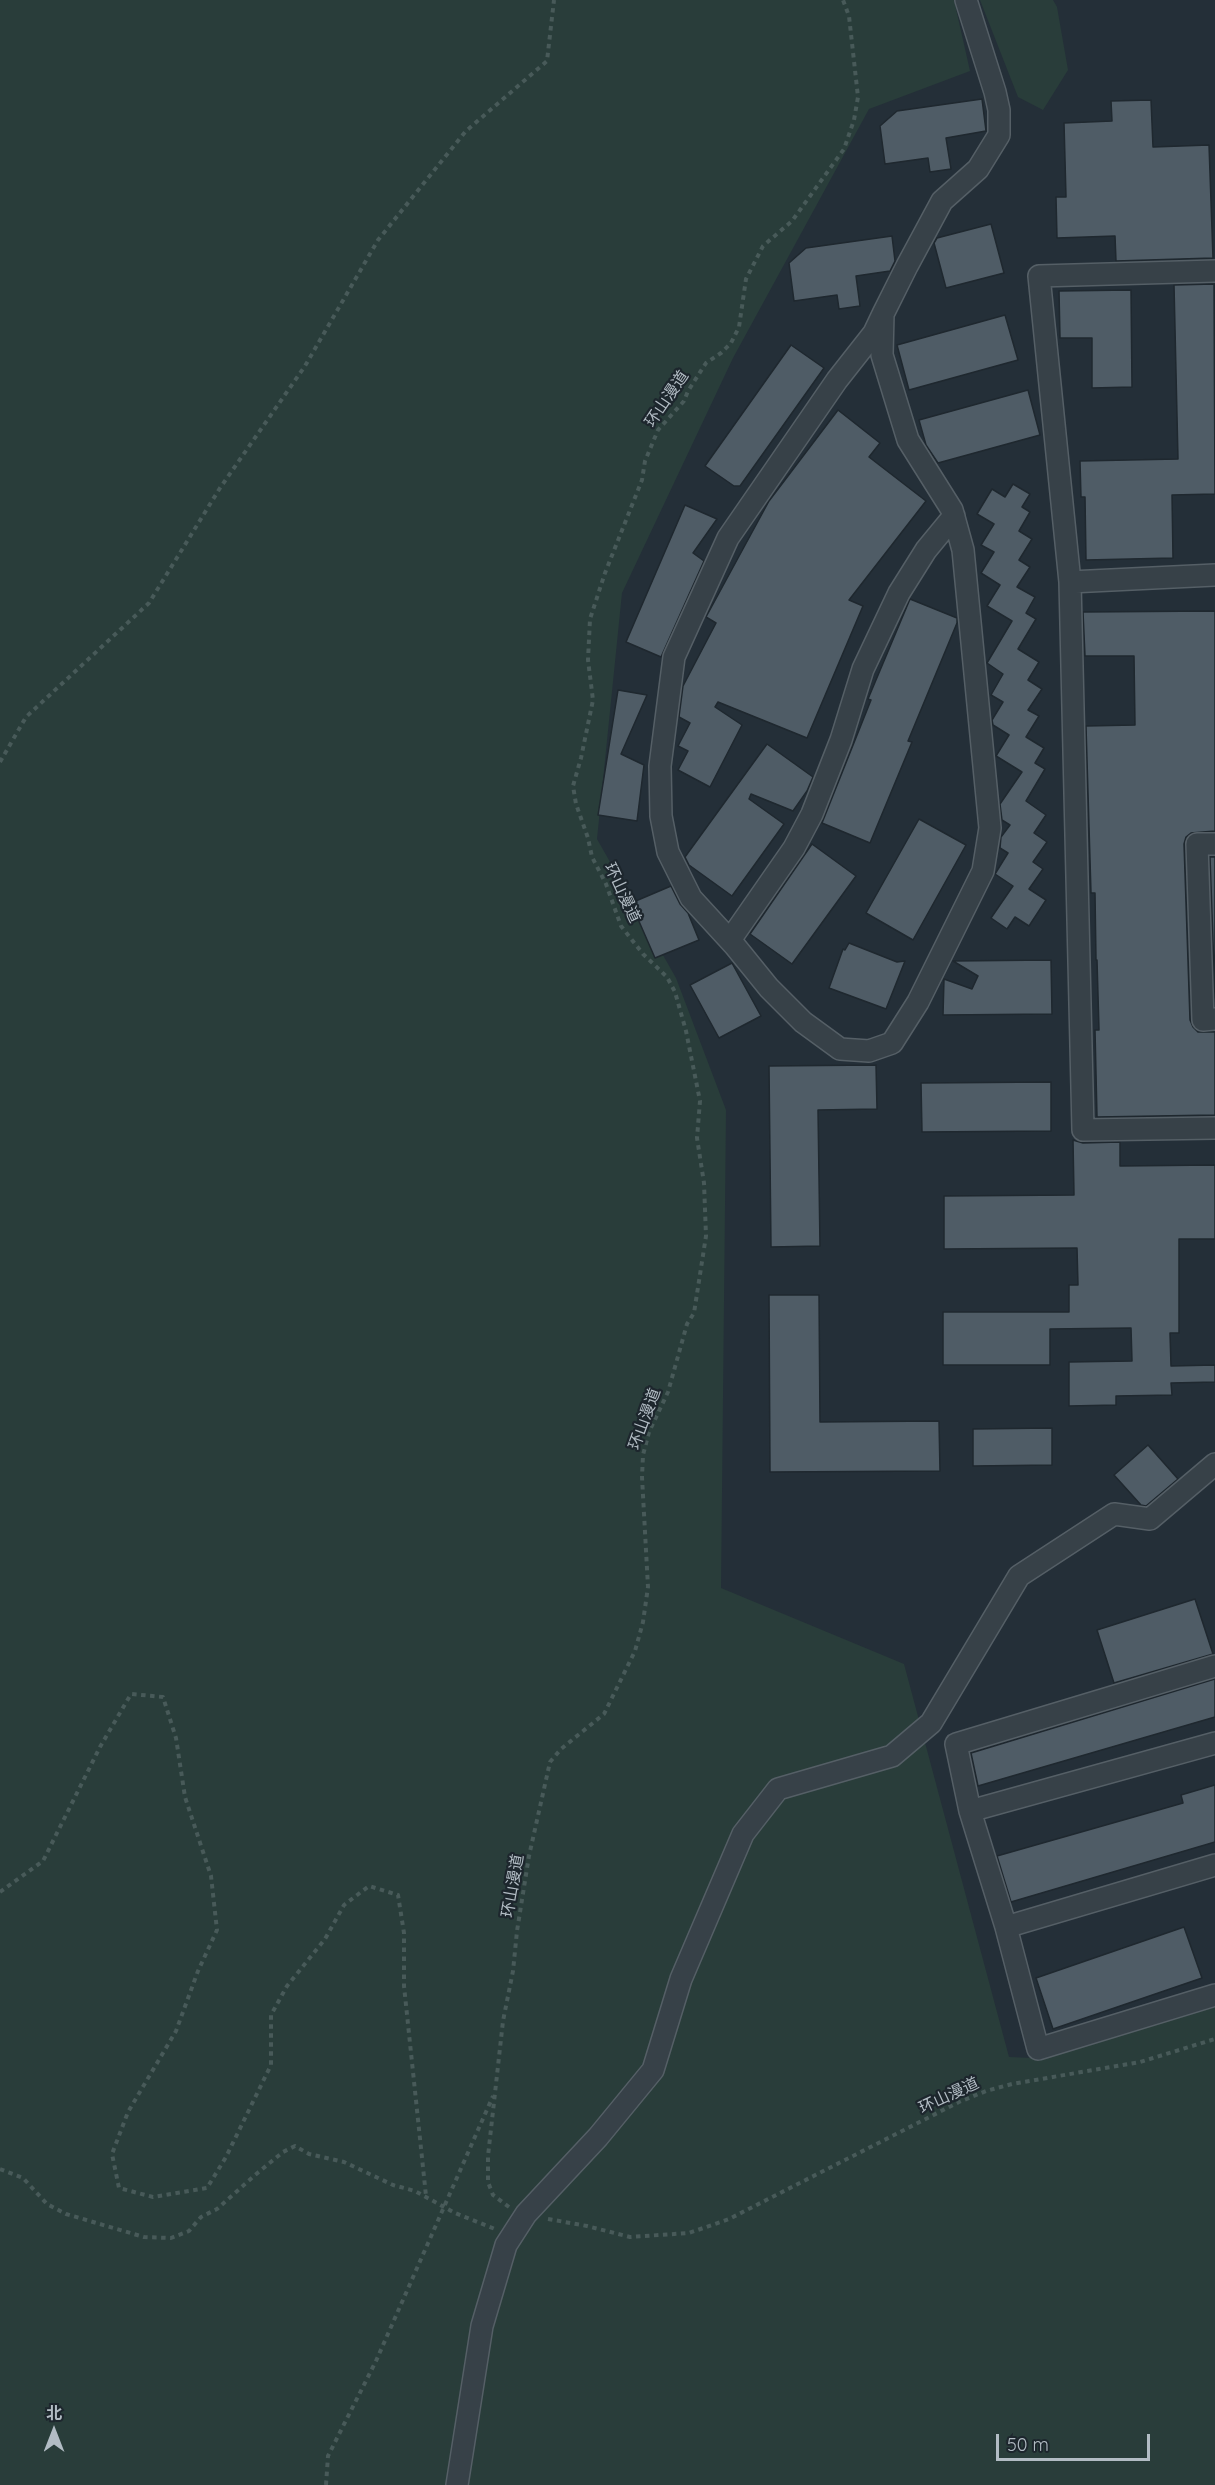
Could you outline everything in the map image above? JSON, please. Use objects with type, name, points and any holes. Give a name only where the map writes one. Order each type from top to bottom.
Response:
[{"type":"street","points":[[883,314],[882,356],[908,440],[954,516],[963,550],[990,828],[983,871],[918,1002],[892,1043],[869,1051],[840,1049],[796,1016],[691,898],[668,852],[662,816],[660,766],[674,657],[728,538],[837,381],[874,333],[883,314],[942,201],[978,169],[999,135],[999,110],[995,92],[966,0]]},
{"type":"street","points":[[1215,271],[1039,276],[1070,582],[1083,1130],[1215,1128]]},
{"type":"street","points":[[730,940],[794,848],[812,814],[841,740],[863,669],[899,593],[926,550],[954,516]]},
{"type":"street","points":[[1070,582],[1215,575]]},
{"type":"street","points":[[1215,844],[1197,844],[1203,1020],[1215,1019]]},
{"type":"street","points":[[457,2485],[482,2326],[506,2245],[526,2214],[598,2138],[653,2070],[681,1979],[743,1834],[778,1789],[892,1756],[931,1723],[1019,1576],[1114,1514],[1150,1519],[1215,1464]]},
{"type":"street","points":[[1215,1666],[956,1744],[970,1811],[1006,1927],[1038,2049],[1215,1995]]},
{"type":"street","points":[[970,1811],[1215,1743]]},
{"type":"street","points":[[1006,1927],[1215,1865]]},
{"type":"path","points":[[0,762],[26,717],[148,603],[220,488],[305,366],[378,240],[466,131],[547,61],[554,0]]},
{"type":"path","name":"环山漫道","points":[[843,0],[849,16],[858,97],[856,113],[844,149],[792,221],[763,246],[746,279],[739,327],[731,344],[706,363],[684,401],[658,430],[645,461],[642,480],[605,573],[590,619],[588,660],[593,700],[573,786],[576,804],[592,857],[606,884],[621,926],[643,954],[667,976],[675,992],[686,1031],[700,1101],[697,1138],[705,1193],[706,1236],[694,1313],[687,1324],[668,1392],[649,1432],[643,1455],[642,1477],[648,1587],[644,1622],[635,1652],[604,1714],[561,1749],[550,1762],[517,1931],[488,2156],[488,2182],[493,2195],[501,2203],[526,2214],[630,2237],[689,2234],[729,2219],[986,2091],[1012,2084],[1140,2062],[1215,2039]]},
{"type":"path","points":[[0,1892],[43,1860],[100,1747],[131,1694],[163,1697],[176,1738],[185,1797],[211,1876],[217,1930],[198,1971],[176,2031],[128,2112],[112,2154],[119,2188],[153,2198],[207,2188],[226,2157],[271,2065],[271,2015],[287,1986],[325,1939],[344,1905],[369,1886],[398,1895],[404,1933],[404,1986],[426,2196]]},
{"type":"path","points":[[326,2485],[328,2456],[376,2361],[496,2091]]},
{"type":"path","points":[[0,2169],[23,2178],[47,2204],[66,2214],[153,2239],[171,2238],[189,2231],[201,2217],[222,2205],[291,2147],[309,2154],[344,2162],[359,2171],[426,2196],[462,2216],[512,2234]]},
{"type":"green space","points":[[0,0],[954,0],[970,71],[869,109],[733,358],[622,593],[597,839],[676,978],[726,1110],[721,1588],[904,1664],[1009,2057],[1032,2058],[1215,2002],[1215,2485],[0,2485]]},
{"type":"green space","points":[[980,0],[1053,0],[1057,7],[1068,70],[1043,110],[1018,97]]},
{"type":"building","points":[[982,99],[986,131],[946,138],[951,169],[930,172],[928,158],[885,164],[880,126],[897,111]]},
{"type":"building","points":[[1151,100],[1153,147],[1209,145],[1213,258],[1116,261],[1115,236],[1057,238],[1056,197],[1066,197],[1064,123],[1112,121],[1111,101]]},
{"type":"building","points":[[991,224],[1004,273],[946,288],[934,243],[937,238]]},
{"type":"building","points":[[892,236],[895,261],[890,271],[856,276],[860,306],[839,309],[837,295],[794,301],[789,263],[806,248]]},
{"type":"building","points":[[1214,284],[1215,494],[1172,495],[1173,558],[1086,560],[1085,497],[1081,497],[1080,461],[1178,459],[1174,285]]},
{"type":"building","points":[[1131,290],[1132,387],[1092,388],[1092,338],[1060,338],[1059,291]]},
{"type":"building","points":[[1005,315],[1018,360],[909,390],[897,345]]},
{"type":"building","points":[[791,345],[824,368],[740,486],[734,486],[705,466]]},
{"type":"building","points":[[1028,390],[1040,435],[938,463],[926,445],[919,420]]},
{"type":"building","points":[[838,410],[880,443],[869,457],[926,501],[849,600],[863,606],[807,738],[718,702],[715,707],[742,725],[710,787],[678,770],[688,751],[678,746],[690,723],[679,717],[683,686],[716,623],[706,617],[769,501]]},
{"type":"building","points":[[1013,484],[1030,494],[1022,507],[1030,512],[1019,531],[1032,539],[1019,560],[1030,567],[1017,587],[1035,597],[1026,613],[1036,619],[1018,649],[1039,662],[1028,680],[1042,689],[1028,710],[1039,716],[1026,737],[1044,748],[1035,763],[1045,769],[1026,801],[1046,815],[1034,833],[1047,842],[1033,862],[1043,869],[1029,889],[1046,900],[1029,926],[1015,917],[1007,929],[991,918],[1013,886],[995,874],[1008,853],[1000,848],[1001,837],[1010,825],[1002,820],[1000,804],[1022,772],[996,756],[1009,735],[993,725],[992,720],[1003,702],[991,695],[1003,674],[987,663],[1012,621],[987,606],[1000,585],[981,573],[994,552],[981,545],[994,524],[977,514],[992,489],[1005,497]]},
{"type":"building","points":[[685,505],[717,519],[693,553],[704,561],[661,657],[626,642]]},
{"type":"building","points":[[910,599],[957,618],[957,623],[908,741],[912,742],[870,843],[822,823],[871,700],[868,699]]},
{"type":"building","points":[[1215,611],[1215,831],[1191,833],[1186,837],[1184,844],[1190,1020],[1198,1032],[1215,1032],[1215,1115],[1097,1117],[1095,1030],[1099,1030],[1095,893],[1091,893],[1086,726],[1135,725],[1134,656],[1085,656],[1083,612]]},
{"type":"building","points":[[618,690],[647,695],[621,754],[644,765],[637,821],[598,815]]},
{"type":"building","points":[[767,744],[813,777],[807,791],[793,811],[751,794],[749,799],[784,824],[732,896],[689,865],[685,857]]},
{"type":"building","points":[[919,819],[966,845],[913,940],[866,913]]},
{"type":"building","points":[[812,844],[856,876],[792,964],[750,934]]},
{"type":"building","points":[[1210,857],[1215,857],[1215,998]]},
{"type":"building","points":[[671,886],[680,904],[688,913],[699,940],[655,958],[631,903]]},
{"type":"building","points":[[849,943],[897,962],[905,961],[886,1009],[829,988],[843,949],[845,950]]},
{"type":"building","points":[[1051,960],[1052,1014],[943,1015],[944,979],[972,989],[978,976],[953,961]]},
{"type":"building","points":[[732,963],[761,1016],[719,1038],[690,985]]},
{"type":"building","points":[[876,1065],[877,1109],[818,1110],[820,1246],[771,1247],[769,1066]]},
{"type":"building","points":[[1051,1082],[1051,1131],[922,1132],[921,1083]]},
{"type":"building","points":[[1073,1140],[1083,1143],[1120,1142],[1120,1166],[1215,1165],[1215,1239],[1179,1239],[1179,1333],[1170,1333],[1171,1366],[1215,1365],[1215,1382],[1171,1383],[1172,1395],[1116,1396],[1116,1405],[1069,1406],[1069,1362],[1132,1361],[1131,1328],[1050,1329],[1050,1365],[943,1365],[943,1312],[1069,1312],[1069,1285],[1078,1285],[1077,1248],[944,1249],[944,1196],[1074,1195]]},
{"type":"building","points":[[769,1295],[819,1295],[820,1422],[939,1421],[940,1471],[770,1472]]},
{"type":"building","points":[[1052,1428],[1052,1465],[973,1466],[973,1429]]},
{"type":"building","points":[[1148,1445],[1178,1479],[1146,1506],[1141,1505],[1114,1475]]},
{"type":"building","points":[[1195,1599],[1213,1654],[1114,1683],[1097,1630]]},
{"type":"building","points":[[1215,1679],[1215,1717],[978,1786],[971,1753]]},
{"type":"building","points":[[1215,1785],[1215,1842],[1011,1902],[997,1856],[1183,1803],[1181,1795]]},
{"type":"building","points":[[1184,1927],[1202,1978],[1053,2029],[1036,1978]]}]
